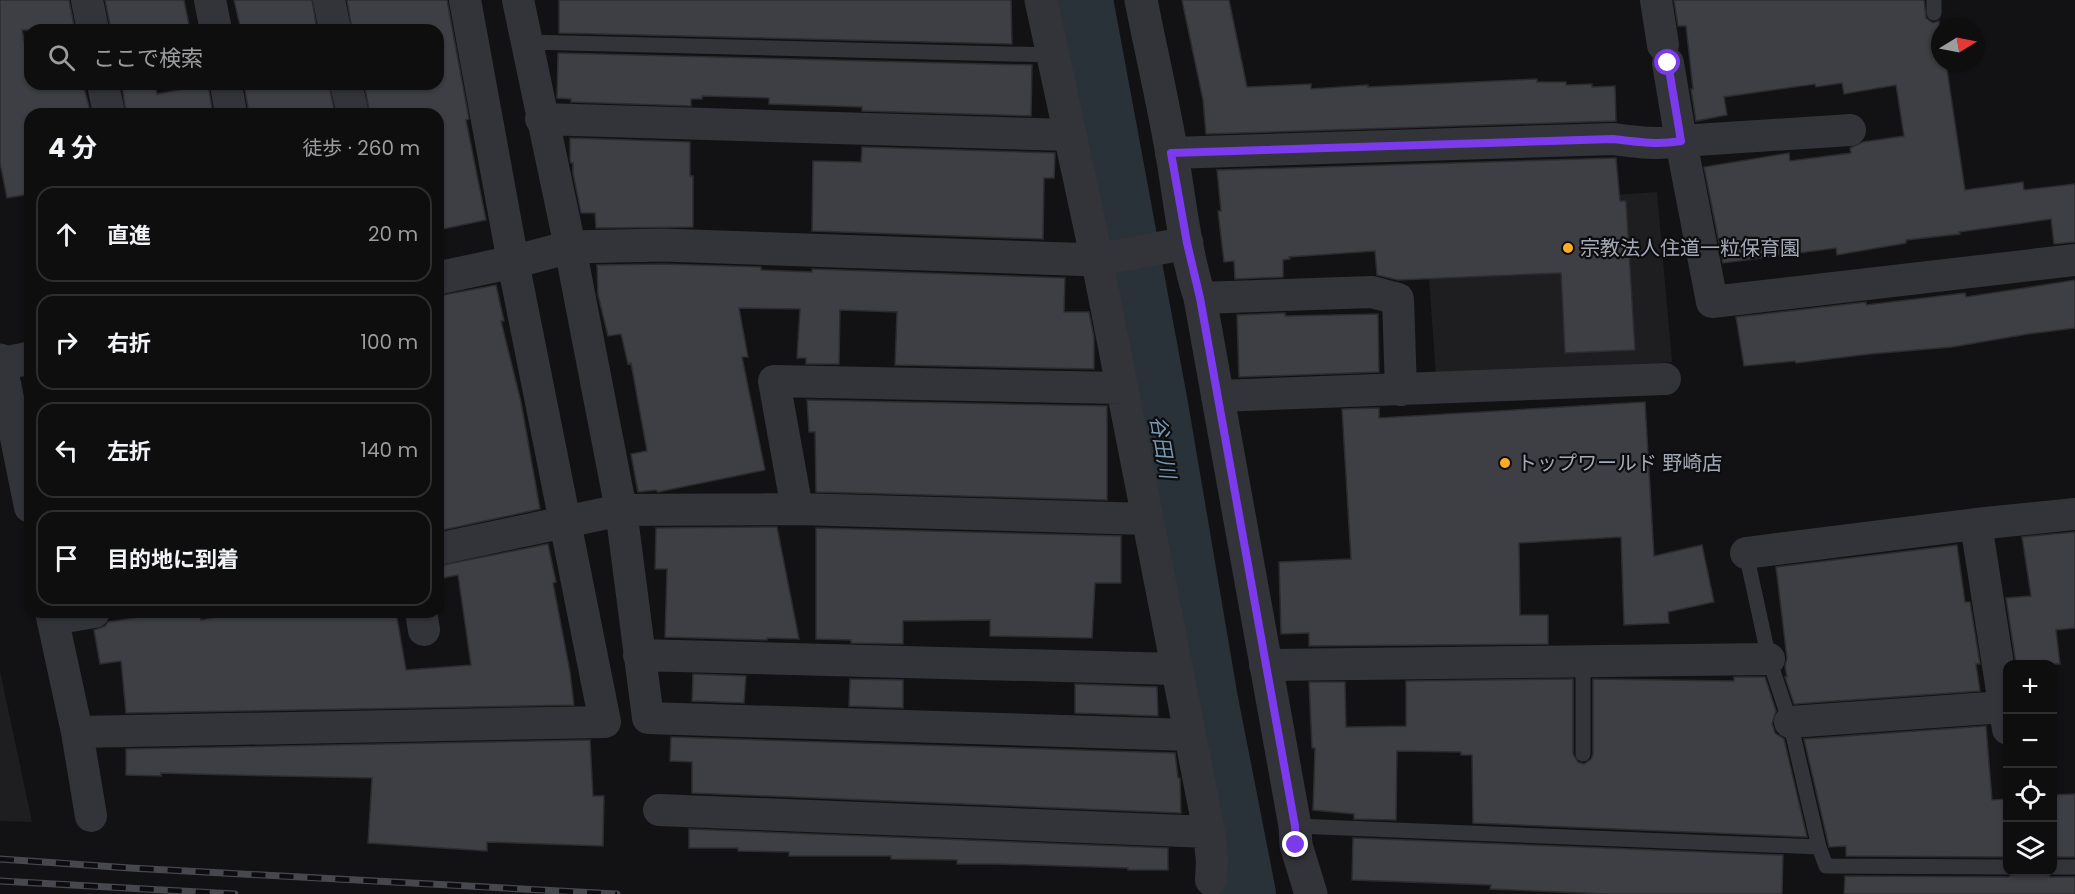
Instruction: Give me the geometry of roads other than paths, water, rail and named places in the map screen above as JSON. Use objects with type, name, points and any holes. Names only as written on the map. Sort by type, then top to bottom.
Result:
[{"type":"street","points":[[87,0],[92,24]]},
{"type":"street","points":[[210,0],[215,24]]},
{"type":"street","points":[[329,0],[334,24]]},
{"type":"street","points":[[77,732],[605,722],[513,262],[465,0]]},
{"type":"street","points":[[518,0],[541,119],[570,247],[621,510],[648,718],[1190,735]]},
{"type":"street","points":[[1041,0],[1097,260],[1209,832],[1211,880]]},
{"type":"street","points":[[1141,0],[1187,243],[1200,298],[1264,665],[1295,826],[1296,845],[1311,894]]},
{"type":"street","points":[[1656,0],[1666,54],[1666,143],[1712,302],[2075,260]]},
{"type":"street","points":[[104,90],[108,108]]},
{"type":"street","points":[[227,90],[230,108]]},
{"type":"street","points":[[347,90],[352,108]]},
{"type":"street","points":[[541,119],[1070,135]]},
{"type":"street","points":[[1171,153],[1613,139],[1666,143],[1850,130]]},
{"type":"street","points":[[444,277],[570,247],[663,244],[1097,260],[1187,243]]},
{"type":"street","points":[[1200,298],[1372,292],[1398,299],[1401,390]]},
{"type":"street","points":[[24,359],[0,362],[24,478]]},
{"type":"street","points":[[1217,396],[1665,379]]},
{"type":"street","points":[[797,509],[774,381],[1121,388]]},
{"type":"street","points":[[444,548],[621,510],[797,509],[1148,519]]},
{"type":"street","points":[[1746,553],[2075,514]]},
{"type":"street","points":[[1976,524],[2005,714]]},
{"type":"street","points":[[52,618],[77,732],[91,816]]},
{"type":"street","points":[[639,655],[1176,669]]},
{"type":"street","points":[[1264,665],[1769,659]]},
{"type":"street","points":[[1790,722],[2003,718]]},
{"type":"street","points":[[659,810],[1209,832]]},
{"type":"lane","points":[[526,42],[1053,55]]},
{"type":"lane","points":[[1746,553],[1769,659],[1790,722],[1819,847],[1826,867],[2003,867]]},
{"type":"lane","points":[[1583,661],[1583,754]]},
{"type":"lane","points":[[1295,826],[1819,847]]},
{"type":"lane","points":[[2057,867],[2075,867]]},
{"type":"waterway","name":"谷田川","points":[[1083,0],[1158,405],[1208,700],[1246,894]]},
{"type":"railway","points":[[0,859],[617,894]]},
{"type":"railway","points":[[0,881],[235,894]]},
{"type":"place","name":"宗教法人住道一粒保育園","points":[[1568,248]]},
{"type":"place","name":"トップワールド 野崎店","points":[[1505,463]]}]
